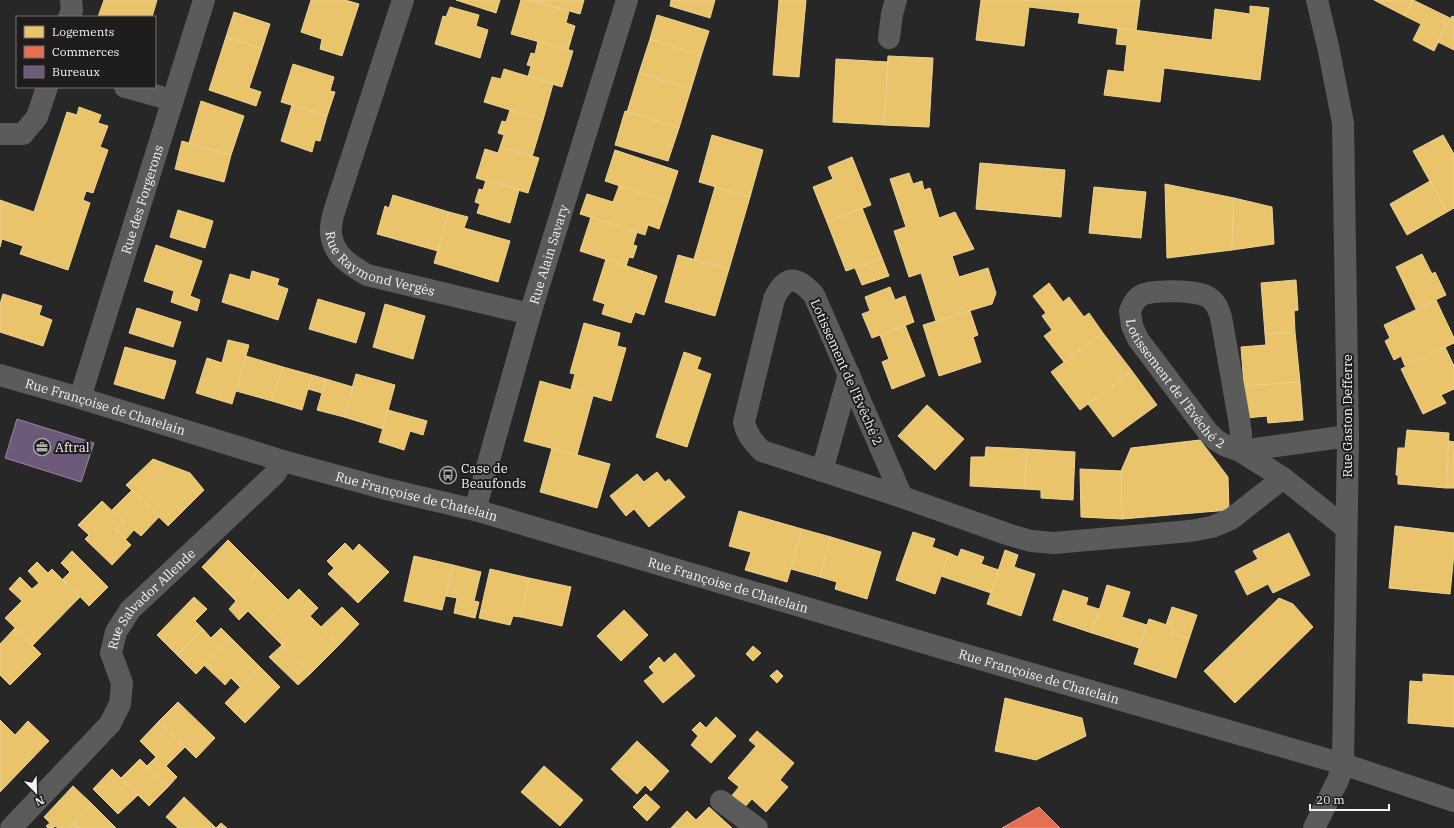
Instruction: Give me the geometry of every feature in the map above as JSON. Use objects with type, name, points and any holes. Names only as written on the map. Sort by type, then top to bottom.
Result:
[{"type":"street","points":[[70,16],[72,10],[71,0]]},
{"type":"street","name":"Rue des Forgerons","points":[[80,398],[204,0]]},
{"type":"street","name":"Rue Raymond Vergès","points":[[403,0],[333,215],[331,233],[335,248],[348,264],[367,275],[530,314]]},
{"type":"street","name":"Rue Alain Savary","points":[[475,510],[530,314],[627,0]]},
{"type":"street","points":[[888,38],[896,0]]},
{"type":"street","name":"Rue Gaston Defferre","points":[[1314,828],[1338,780],[1342,764],[1348,436],[1343,123],[1330,51],[1316,0]]},
{"type":"street","points":[[0,134],[24,134],[37,117],[47,88]]},
{"type":"street","points":[[129,88],[172,100]]},
{"type":"street","name":"Lotissement de l'Evêché 2","points":[[902,498],[814,295],[807,287],[797,280],[791,280],[779,290],[774,299],[744,422],[746,432],[762,452],[1010,535],[1031,541],[1054,543],[1190,531],[1212,527],[1231,519],[1283,478]]},
{"type":"street","name":"Lotissement de l'Evêché 2","points":[[1240,451],[1241,434],[1239,419],[1221,317],[1217,305],[1207,296],[1197,292],[1154,291],[1140,296],[1130,311],[1132,326],[1138,339],[1208,432],[1216,440],[1226,446],[1240,451],[1283,478],[1346,528]]},
{"type":"street","points":[[822,471],[849,374]]},
{"type":"street","name":"Rue Françoise de Chatelain","points":[[0,375],[80,398],[282,461],[386,489],[475,510],[958,653],[1342,764],[1454,801]]},
{"type":"street","name":"Lotissement de l'Evêché 2","points":[[1240,451],[1348,436]]},
{"type":"street","name":"Rue Salvador Allende","points":[[11,828],[110,724],[120,704],[122,683],[112,652],[116,632],[130,610],[275,474],[282,461]]},
{"type":"street","points":[[721,801],[757,828]]},
{"type":"building: Logements","points":[[104,0],[157,0],[152,16],[98,16]]},
{"type":"building: Logements","points":[[311,0],[345,0],[359,4],[342,56],[320,49],[322,39],[301,32]]},
{"type":"building: Logements","points":[[456,0],[500,0],[496,13]]},
{"type":"building: Logements","points":[[521,0],[530,0],[569,11],[566,23],[575,26],[568,50],[511,34]]},
{"type":"building: Logements","points":[[531,0],[584,0],[580,14]]},
{"type":"building: Logements","points":[[671,0],[715,0],[710,18],[670,6]]},
{"type":"building: Logements","points":[[779,0],[806,0],[799,77],[773,75]]},
{"type":"building: Logements","points":[[981,0],[1140,0],[1136,31],[1078,23],[1080,13],[1029,7],[1024,46],[976,40]]},
{"type":"building: Logements","points":[[1374,0],[1413,0],[1405,16]]},
{"type":"building: Logements","points":[[1413,0],[1450,18],[1434,51],[1413,40],[1421,24],[1405,16]]},
{"type":"building: Logements","points":[[1250,6],[1269,8],[1260,80],[1164,68],[1160,102],[1104,95],[1108,70],[1124,72],[1127,45],[1116,44],[1118,28],[1212,40],[1215,9],[1250,14]]},
{"type":"building: Logements","points":[[450,7],[479,15],[476,26],[488,30],[480,58],[435,44],[443,16],[446,17]]},
{"type":"building: Logements","points":[[234,12],[270,24],[262,49],[226,37]]},
{"type":"building: Logements","points":[[657,15],[709,31],[701,56],[650,39]]},
{"type":"building: Logements","points":[[1452,16],[1454,17],[1454,50],[1438,42]]},
{"type":"building: Logements","points":[[226,37],[262,49],[249,88],[261,92],[256,106],[209,90]]},
{"type":"building: Logements","points":[[650,39],[701,56],[691,89],[639,73]]},
{"type":"building: Logements","points":[[538,41],[573,51],[562,87],[528,77],[531,66],[527,65],[531,53],[535,54]]},
{"type":"building: Logements","points":[[888,56],[933,58],[929,127],[884,125]]},
{"type":"building: Logements","points":[[836,59],[888,62],[884,125],[833,122]]},
{"type":"building: Logements","points":[[293,64],[334,77],[330,91],[335,92],[327,116],[281,102]]},
{"type":"building: Logements","points":[[504,69],[553,84],[543,120],[484,102],[492,77],[501,79]]},
{"type":"building: Logements","points":[[639,73],[691,89],[679,128],[627,112]]},
{"type":"building: Logements","points":[[201,101],[244,116],[231,155],[189,143]]},
{"type":"building: Logements","points":[[292,105],[327,116],[320,141],[315,140],[312,152],[281,141]]},
{"type":"building: Logements","points":[[79,107],[101,115],[98,123],[108,126],[100,147],[108,150],[93,193],[86,191],[83,200],[90,203],[68,270],[20,254],[23,246],[2,239],[0,247],[0,200],[34,212],[67,112],[77,115]]},
{"type":"building: Logements","points":[[510,110],[543,120],[532,157],[500,147],[504,135],[498,133],[502,121],[506,122]]},
{"type":"building: Logements","points":[[625,111],[679,128],[668,161],[615,145]]},
{"type":"building: Logements","points":[[712,135],[763,150],[750,197],[699,182]]},
{"type":"building: Logements","points":[[1443,135],[1454,154],[1454,208],[1447,212],[1413,151]]},
{"type":"building: Logements","points":[[182,141],[231,155],[224,182],[175,169]]},
{"type":"building: Logements","points":[[500,147],[539,158],[528,193],[476,178],[485,149],[498,153]]},
{"type":"building: Logements","points":[[615,150],[678,171],[668,202],[605,181]]},
{"type":"building: Logements","points":[[852,157],[871,205],[827,222],[813,187],[833,179],[828,167]]},
{"type":"building: Logements","points":[[980,163],[1065,170],[1061,217],[976,209]]},
{"type":"building: Logements","points":[[909,173],[913,184],[922,181],[924,190],[930,188],[939,218],[955,212],[974,249],[952,256],[959,277],[988,268],[996,293],[992,304],[936,321],[921,273],[909,277],[894,231],[906,227],[890,179]]},
{"type":"building: Logements","points":[[486,180],[519,190],[510,223],[477,213],[480,204],[475,202],[479,189],[483,190]]},
{"type":"building: Logements","points":[[1430,181],[1447,212],[1407,235],[1390,204]]},
{"type":"building: Logements","points":[[1165,184],[1234,198],[1232,250],[1167,258]]},
{"type":"building: Logements","points":[[619,186],[668,202],[659,229],[648,225],[645,235],[580,214],[587,194],[613,202]]},
{"type":"building: Logements","points":[[715,187],[750,197],[729,269],[694,259]]},
{"type":"building: Logements","points":[[1094,187],[1146,192],[1141,238],[1089,233]]},
{"type":"building: Logements","points":[[393,195],[449,212],[438,251],[377,234],[385,206],[389,208]]},
{"type":"building: Logements","points":[[1234,198],[1272,207],[1274,244],[1232,250]]},
{"type":"building: Logements","points":[[862,208],[882,258],[846,271],[827,222]]},
{"type":"building: Logements","points":[[178,210],[213,221],[205,248],[170,237]]},
{"type":"building: Logements","points":[[449,212],[468,217],[464,228],[510,241],[498,282],[434,263]]},
{"type":"building: Logements","points":[[591,217],[637,232],[633,245],[637,246],[633,258],[629,257],[626,266],[580,251]]},
{"type":"building: Logements","points":[[156,245],[202,261],[190,296],[200,300],[197,311],[171,302],[174,291],[144,281]]},
{"type":"building: Logements","points":[[1422,254],[1432,274],[1435,272],[1446,295],[1416,309],[1396,267]]},
{"type":"building: Logements","points":[[678,255],[729,269],[715,316],[665,302]]},
{"type":"building: Logements","points":[[882,258],[889,276],[862,285],[855,268]]},
{"type":"building: Logements","points":[[606,259],[657,276],[644,315],[635,312],[631,323],[602,314],[605,304],[593,300]]},
{"type":"building: Logements","points":[[252,271],[279,279],[277,285],[288,289],[278,320],[222,302],[230,274],[250,280]]},
{"type":"building: Logements","points":[[1296,280],[1298,310],[1294,311],[1295,332],[1265,334],[1261,283]]},
{"type":"building: Logements","points":[[1049,283],[1063,302],[1069,297],[1084,317],[1089,313],[1103,333],[1064,362],[1044,336],[1052,330],[1042,316],[1046,313],[1033,296]]},
{"type":"building: Logements","points":[[890,287],[895,300],[905,296],[914,322],[872,338],[862,314],[870,311],[865,297]]},
{"type":"building: Logements","points":[[3,294],[42,306],[39,315],[52,320],[43,346],[0,332],[0,304]]},
{"type":"building: Logements","points":[[318,299],[365,313],[356,343],[309,329]]},
{"type":"building: Logements","points":[[1436,300],[1454,338],[1454,343],[1405,366],[1401,356],[1394,360],[1385,341],[1390,338],[1384,325]]},
{"type":"building: Logements","points":[[385,304],[425,316],[413,359],[373,347]]},
{"type":"building: Logements","points":[[137,308],[181,322],[173,347],[129,333]]},
{"type":"building: Logements","points":[[970,311],[978,335],[973,337],[981,362],[939,376],[923,325]]},
{"type":"building: Logements","points":[[584,323],[620,333],[617,346],[626,348],[611,401],[571,389],[575,374],[570,373]]},
{"type":"building: Logements","points":[[905,325],[925,376],[892,389],[882,362],[889,359],[880,335]]},
{"type":"building: Logements","points":[[1295,332],[1300,382],[1244,386],[1241,347],[1266,345],[1265,334]]},
{"type":"building: Logements","points":[[1103,333],[1132,371],[1080,410],[1051,372]]},
{"type":"building: Logements","points":[[228,340],[249,345],[232,404],[196,393],[207,358],[222,363]]},
{"type":"building: Logements","points":[[125,347],[176,361],[164,399],[114,384]]},
{"type":"building: Logements","points":[[1445,347],[1454,366],[1454,389],[1441,395],[1446,403],[1423,414],[1401,369]]},
{"type":"building: Logements","points":[[684,352],[701,358],[697,369],[711,374],[687,447],[656,437]]},
{"type":"building: Logements","points":[[246,356],[283,367],[272,401],[236,391]]},
{"type":"building: Logements","points":[[283,367],[312,375],[302,410],[272,401]]},
{"type":"building: Logements","points":[[1132,371],[1157,405],[1113,437],[1088,404]]},
{"type":"building: Logements","points":[[356,374],[395,385],[383,429],[344,417]]},
{"type":"building: Logements","points":[[312,375],[326,379],[322,393],[308,389]]},
{"type":"building: Logements","points":[[326,379],[353,387],[344,417],[317,410]]},
{"type":"building: Logements","points":[[540,381],[593,396],[577,455],[524,441]]},
{"type":"building: Logements","points":[[1300,382],[1303,420],[1268,423],[1267,416],[1246,418],[1244,386]]},
{"type":"building: Logements","points":[[927,405],[964,439],[935,470],[898,436]]},
{"type":"building: Logements","points":[[388,410],[427,421],[423,435],[410,431],[404,450],[379,442]]},
{"type":"building: Logements","points":[[1407,430],[1449,433],[1446,488],[1398,484],[1398,475],[1396,475],[1398,448],[1405,448]]},
{"type":"building: Logements","points":[[1200,440],[1228,477],[1229,510],[1122,519],[1121,471],[1131,448]]},
{"type":"building: Logements","points":[[1449,441],[1454,442],[1454,488],[1446,488]]},
{"type":"building: Logements","points":[[986,447],[1027,449],[1025,489],[970,486],[971,457],[985,457]]},
{"type":"building: Logements","points":[[552,448],[610,464],[597,508],[540,492]]},
{"type":"building: Logements","points":[[1027,449],[1075,452],[1073,500],[1041,498],[1041,490],[1025,489]]},
{"type":"building: Logements","points":[[153,459],[190,473],[204,490],[168,526],[126,485]]},
{"type":"building: Logements","points":[[1080,469],[1121,471],[1122,519],[1081,517]]},
{"type":"building: Logements","points":[[657,472],[665,482],[669,479],[685,497],[649,527],[634,509],[626,516],[610,496],[637,474],[644,482]]},
{"type":"building: Logements","points":[[132,490],[159,517],[141,536],[134,530],[125,540],[116,530],[124,522],[112,510]]},
{"type":"building: Logements","points":[[102,501],[124,522],[116,530],[131,545],[112,565],[85,539],[89,535],[78,525]]},
{"type":"building: Logements","points":[[739,511],[802,529],[787,582],[745,570],[751,552],[729,546]]},
{"type":"building: Logements","points":[[1395,526],[1454,533],[1454,553],[1450,594],[1389,588]]},
{"type":"building: Logements","points":[[802,529],[831,537],[820,577],[791,569]]},
{"type":"building: Logements","points":[[913,532],[935,539],[932,547],[949,553],[935,594],[896,580]]},
{"type":"building: Logements","points":[[1289,533],[1310,575],[1273,593],[1268,584],[1247,595],[1235,571],[1258,559],[1253,551]]},
{"type":"building: Logements","points":[[831,537],[881,552],[867,599],[835,589],[837,582],[820,577]]},
{"type":"building: Logements","points":[[228,540],[259,571],[233,598],[202,567]]},
{"type":"building: Logements","points":[[345,543],[353,551],[359,544],[389,572],[358,603],[328,574],[334,568],[327,561]]},
{"type":"building: Logements","points":[[961,549],[984,557],[981,564],[999,570],[991,593],[941,576],[949,553],[958,557]]},
{"type":"building: Logements","points":[[1005,550],[1018,555],[1014,567],[1035,574],[1021,616],[987,604]]},
{"type":"building: Logements","points":[[72,551],[108,587],[89,606],[63,579],[70,572],[61,563]]},
{"type":"building: Logements","points":[[414,556],[453,565],[442,610],[404,601]]},
{"type":"building: Logements","points":[[37,562],[48,573],[52,569],[80,597],[33,645],[5,618],[22,601],[9,589],[20,577],[32,589],[39,583],[28,571]]},
{"type":"building: Logements","points":[[453,565],[481,572],[474,601],[479,602],[475,618],[454,613],[457,598],[446,596]]},
{"type":"building: Logements","points":[[490,569],[529,578],[521,617],[513,616],[510,625],[479,618]]},
{"type":"building: Logements","points":[[259,571],[288,600],[263,626],[248,611],[239,620],[229,609],[236,601],[233,598]]},
{"type":"building: Logements","points":[[529,578],[571,587],[562,626],[521,617]]},
{"type":"building: Logements","points":[[1107,585],[1130,592],[1122,617],[1147,625],[1139,648],[1092,633]]},
{"type":"building: Logements","points":[[299,589],[318,608],[282,645],[263,626]]},
{"type":"building: Logements","points":[[1063,590],[1088,598],[1086,605],[1099,609],[1092,633],[1053,620]]},
{"type":"building: Logements","points":[[194,597],[207,609],[195,621],[203,629],[177,655],[157,635]]},
{"type":"building: Logements","points":[[1279,598],[1293,604],[1313,627],[1235,703],[1204,671]]},
{"type":"building: Logements","points":[[342,607],[359,624],[339,645],[321,627]]},
{"type":"building: Logements","points":[[1172,607],[1197,615],[1189,639],[1171,633],[1173,627],[1166,625]]},
{"type":"building: Logements","points":[[624,610],[648,635],[621,661],[597,636]]},
{"type":"building: Logements","points":[[310,616],[339,645],[310,674],[282,645]]},
{"type":"building: Logements","points":[[1149,619],[1173,627],[1171,633],[1189,639],[1176,678],[1134,664]]},
{"type":"building: Logements","points":[[15,628],[41,654],[10,685],[0,675],[0,644]]},
{"type":"building: Logements","points":[[221,628],[231,638],[196,674],[177,655],[203,629],[211,638]]},
{"type":"building: Logements","points":[[231,638],[260,667],[240,687],[231,678],[225,685],[204,665]]},
{"type":"building: Logements","points":[[282,645],[310,674],[298,685],[269,657]]},
{"type":"building: Logements","points":[[753,646],[761,653],[753,661],[746,654]]},
{"type":"building: Logements","points":[[675,653],[695,676],[663,703],[644,681],[654,673],[649,667],[659,657],[664,663]]},
{"type":"building: Logements","points":[[260,667],[280,687],[245,723],[225,703]]},
{"type":"building: Logements","points":[[777,670],[783,676],[777,683],[770,676]]},
{"type":"building: Logements","points":[[1423,674],[1454,676],[1454,727],[1408,723],[1410,681],[1423,682]]},
{"type":"building: Logements","points":[[1005,698],[1082,718],[1086,736],[1036,760],[995,751]]},
{"type":"building: Logements","points":[[178,702],[215,738],[196,758],[159,721]]},
{"type":"building: Logements","points":[[716,717],[736,736],[711,763],[691,745],[698,736],[692,730],[700,722],[706,728]]},
{"type":"building: Logements","points":[[0,720],[15,735],[28,721],[49,741],[0,792]]},
{"type":"building: Logements","points":[[159,721],[185,747],[166,766],[177,777],[168,787],[147,766],[156,757],[140,741]]},
{"type":"building: Logements","points":[[757,731],[794,763],[780,780],[788,787],[766,812],[752,799],[742,810],[729,799],[739,787],[728,778],[756,746],[749,740]]},
{"type":"building: Logements","points":[[637,741],[669,771],[651,791],[645,785],[637,794],[611,769]]},
{"type":"building: Logements","points":[[140,759],[168,787],[149,806],[121,778]]},
{"type":"building: Logements","points":[[544,766],[583,800],[560,826],[521,792]]},
{"type":"building: Logements","points":[[112,769],[138,795],[118,814],[93,789]]},
{"type":"building: Logements","points":[[73,786],[92,804],[69,828],[58,828],[55,826],[53,828],[48,828],[46,826],[50,823],[44,817]]},
{"type":"building: Logements","points":[[646,794],[660,807],[647,821],[633,807]]},
{"type":"building: Logements","points":[[184,797],[216,828],[178,828],[166,817]]},
{"type":"building: Logements","points":[[92,804],[116,828],[79,828],[74,823]]},
{"type":"building: Logements","points":[[709,807],[732,828],[671,828],[687,811],[696,820]]},
{"type":"building: Logements","points":[[74,823],[79,828],[69,828]]},
{"type":"building: Logements","points":[[221,823],[227,828],[216,828]]},
{"type":"building: Commerces","points":[[1039,807],[1060,828],[1002,828]]},
{"type":"building: Bureaux","points":[[17,419],[94,443],[81,482],[5,458]]},
{"type":"place","name":"Aftral","points":[[42,447]]},
{"type":"place","name":"Case de Beaufonds","points":[[448,475]]}]
